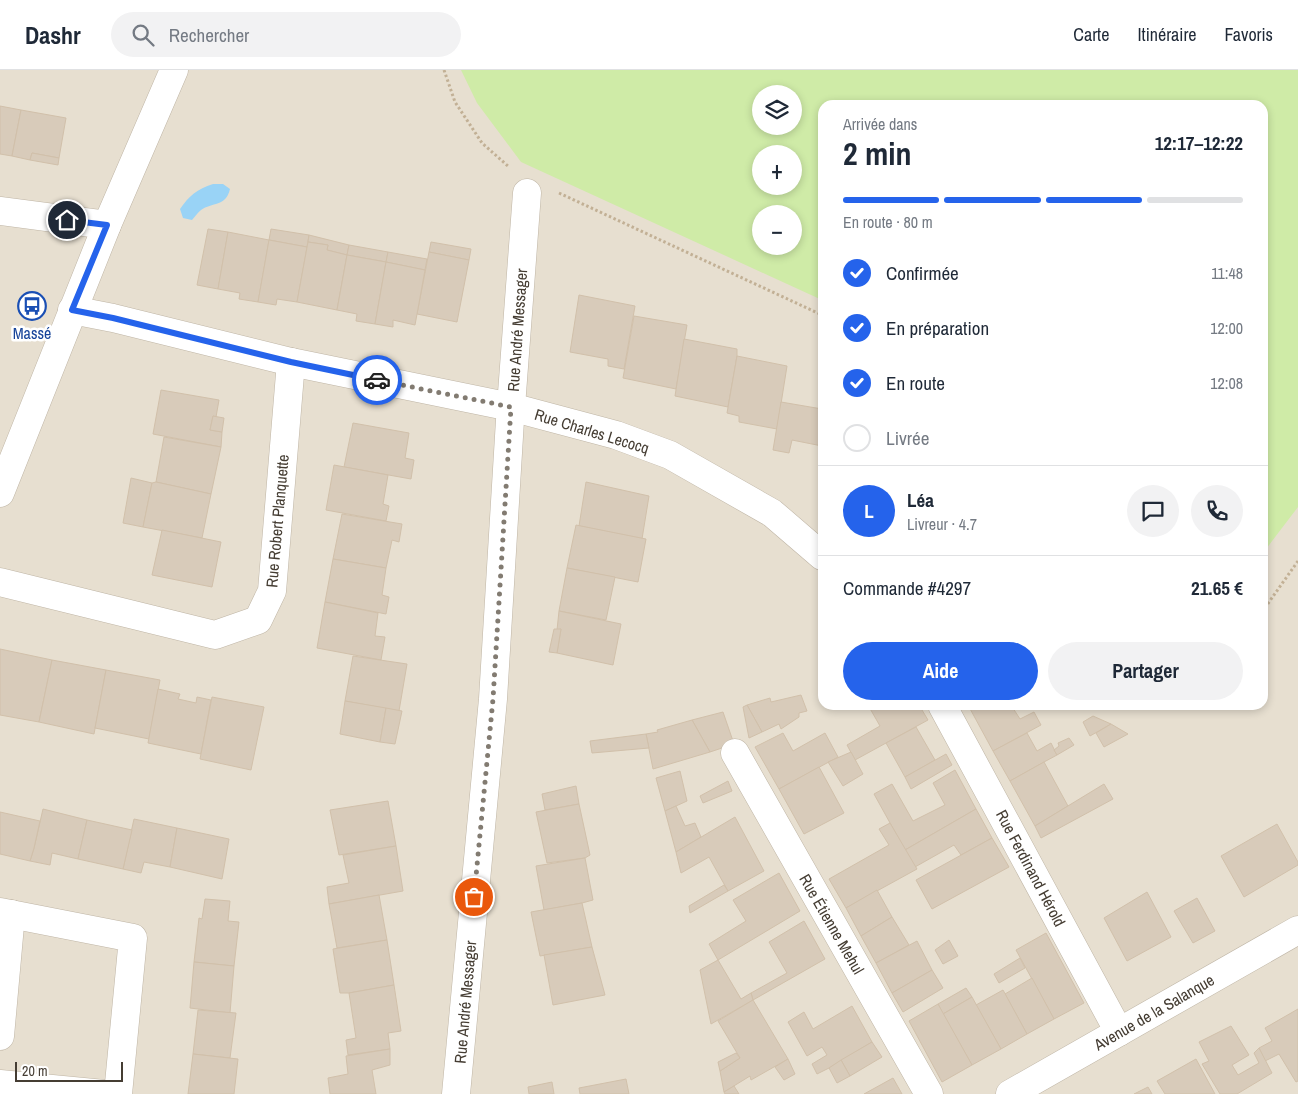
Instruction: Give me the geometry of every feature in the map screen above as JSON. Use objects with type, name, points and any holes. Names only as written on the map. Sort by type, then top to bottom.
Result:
[{"type":"street","points":[[0,493],[72,310],[174,70]]},
{"type":"street","name":"Rue André Messager","points":[[456,1094],[493,699],[511,407],[527,193]]},
{"type":"street","points":[[0,212],[107,225]]},
{"type":"street","name":"Rue Charles Lecocq","points":[[72,310],[113,318],[291,362],[511,407],[616,435],[670,455],[772,513],[818,553]]},
{"type":"street","name":"Rue Robert Planquette","points":[[0,582],[215,635],[258,620],[272,591],[291,362]]},
{"type":"street","name":"Rue Ferdinand Hérold","points":[[945,710],[1120,1032]]},
{"type":"street","name":"Rue Étienne Mehul","points":[[735,753],[929,1094]]},
{"type":"street","points":[[0,1036],[5,913],[133,938],[118,1094]]},
{"type":"street","name":"Avenue de la Salanque","points":[[1010,1094],[1298,930]]},
{"type":"street","points":[[0,1084],[104,1094]]},
{"type":"path","points":[[444,70],[455,102],[482,143],[511,169]]},
{"type":"path","points":[[554,191],[818,313]]},
{"type":"path","points":[[1268,604],[1298,561]]},
{"type":"shaded area","points":[[0,70],[1298,70],[1298,1094],[0,1094]]},
{"type":"green space","points":[[461,70],[1298,70],[1298,507],[1268,546],[1268,100],[818,100],[818,298],[521,162],[477,103]]},
{"type":"water","points":[[213,184],[223,184],[230,189],[225,199],[201,210],[192,220],[183,218],[180,209],[187,200],[202,188]]},
{"type":"building","points":[[0,106],[21,110],[12,156],[0,154]]},
{"type":"building","points":[[21,110],[66,118],[59,158],[32,153],[30,160],[12,156]]},
{"type":"building","points":[[32,153],[59,158],[58,165],[30,160]]},
{"type":"building","points":[[208,229],[228,232],[218,289],[197,285]]},
{"type":"building","points":[[271,229],[309,235],[307,247],[269,240]]},
{"type":"building","points":[[228,232],[269,240],[258,302],[239,299],[240,293],[218,289]]},
{"type":"building","points":[[309,235],[349,245],[347,255],[327,250],[328,245],[308,242]]},
{"type":"building","points":[[269,240],[307,247],[297,302],[277,299],[276,305],[258,302]]},
{"type":"building","points":[[308,242],[328,245],[327,250],[347,255],[337,310],[297,302]]},
{"type":"building","points":[[431,242],[471,249],[469,260],[429,252]]},
{"type":"building","points":[[349,245],[388,252],[386,262],[347,255]]},
{"type":"building","points":[[388,252],[427,259],[425,270],[386,262]]},
{"type":"building","points":[[429,252],[469,260],[457,322],[417,314]]},
{"type":"building","points":[[347,255],[386,262],[375,324],[356,321],[357,314],[337,310]]},
{"type":"building","points":[[386,262],[425,270],[415,325],[393,320],[393,327],[375,324]]},
{"type":"building","points":[[579,295],[635,306],[624,369],[608,366],[608,359],[570,352]]},
{"type":"building","points":[[634,316],[687,325],[676,389],[623,378]]},
{"type":"building","points":[[684,339],[737,349],[728,407],[675,396]]},
{"type":"building","points":[[737,356],[787,366],[777,429],[739,422],[739,416],[727,413]]},
{"type":"building","points":[[161,390],[219,400],[216,417],[213,416],[210,430],[222,432],[221,447],[153,434]]},
{"type":"building","points":[[781,402],[818,408],[818,445],[792,440],[789,453],[773,450]]},
{"type":"building","points":[[213,416],[224,418],[222,432],[210,430]]},
{"type":"building","points":[[353,423],[409,433],[405,458],[414,460],[411,479],[344,467]]},
{"type":"building","points":[[164,437],[221,447],[211,494],[156,482]]},
{"type":"building","points":[[334,465],[388,475],[383,504],[389,506],[386,521],[326,510]]},
{"type":"building","points":[[131,478],[152,483],[143,527],[123,523]]},
{"type":"building","points":[[156,482],[211,494],[202,538],[143,527],[152,483]]},
{"type":"building","points":[[586,482],[649,496],[642,539],[579,526]]},
{"type":"building","points":[[342,514],[402,524],[399,542],[392,540],[386,568],[333,559]]},
{"type":"building","points":[[576,525],[646,539],[638,582],[567,568]]},
{"type":"building","points":[[162,530],[221,542],[212,587],[152,575]]},
{"type":"building","points":[[333,559],[386,568],[382,595],[389,597],[386,614],[325,602]]},
{"type":"building","points":[[567,568],[615,577],[606,620],[559,611]]},
{"type":"building","points":[[325,602],[378,613],[375,636],[385,637],[381,660],[317,648]]},
{"type":"building","points":[[559,611],[621,624],[613,665],[557,653],[561,629],[557,630]]},
{"type":"building","points":[[554,629],[561,629],[557,653],[549,652]]},
{"type":"building","points":[[0,649],[52,660],[39,722],[0,715]]},
{"type":"building","points":[[353,656],[407,664],[399,711],[345,701]]},
{"type":"building","points":[[52,660],[106,670],[94,734],[39,722]]},
{"type":"building","points":[[106,670],[160,680],[149,739],[95,728]]},
{"type":"building","points":[[158,689],[180,694],[178,699],[196,703],[197,697],[211,700],[201,754],[148,743]]},
{"type":"building","points":[[801,695],[807,711],[799,713],[799,717],[781,729],[779,724],[762,732],[747,705],[770,698],[771,702]]},
{"type":"building","points":[[212,697],[264,707],[251,770],[200,759]]},
{"type":"building","points":[[345,701],[386,708],[380,742],[340,734]]},
{"type":"building","points":[[747,705],[762,732],[749,738],[743,707]]},
{"type":"building","points":[[386,708],[402,711],[395,744],[380,742]]},
{"type":"building","points":[[871,710],[922,710],[928,720],[855,760],[847,745],[880,726]]},
{"type":"building","points":[[971,710],[1014,710],[1020,719],[1034,712],[1041,725],[993,751]]},
{"type":"building","points":[[723,712],[734,744],[710,752],[692,720]]},
{"type":"building","points":[[1093,716],[1111,724],[1090,736],[1083,722]]},
{"type":"building","points":[[692,720],[710,752],[653,769],[646,734],[658,732],[657,730]]},
{"type":"building","points":[[1111,724],[1128,734],[1104,747],[1096,733]]},
{"type":"building","points":[[916,727],[935,760],[905,777],[886,743]]},
{"type":"building","points":[[783,733],[793,751],[825,733],[838,757],[779,789],[755,747]]},
{"type":"building","points":[[1027,733],[1037,751],[1051,743],[1057,755],[1010,781],[993,751]]},
{"type":"building","points":[[646,734],[649,748],[592,753],[590,741]]},
{"type":"building","points":[[1069,738],[1074,745],[1057,755],[1054,750],[1059,746],[1058,743]]},
{"type":"building","points":[[851,752],[863,774],[843,786],[828,762]]},
{"type":"building","points":[[946,754],[952,765],[911,789],[905,777]]},
{"type":"building","points":[[1044,762],[1068,806],[1035,826],[1010,781]]},
{"type":"building","points":[[819,767],[844,813],[804,834],[779,789]]},
{"type":"building","points":[[955,770],[976,809],[905,850],[874,794],[892,784],[913,821],[945,805],[933,783]]},
{"type":"building","points":[[680,771],[687,801],[665,811],[656,778]]},
{"type":"building","points":[[728,781],[732,791],[703,803],[700,796]]},
{"type":"building","points":[[1104,784],[1113,799],[1041,838],[1035,826]]},
{"type":"building","points":[[576,786],[579,804],[545,810],[542,794]]},
{"type":"building","points":[[388,801],[396,846],[339,855],[330,810]]},
{"type":"building","points":[[579,804],[590,855],[585,858],[547,863],[536,812]]},
{"type":"building","points":[[676,806],[685,826],[695,823],[701,837],[676,852],[665,811]]},
{"type":"building","points":[[43,809],[87,820],[78,859],[52,853],[50,865],[30,861]]},
{"type":"building","points":[[976,809],[992,838],[961,855],[954,845],[915,867],[905,850]]},
{"type":"building","points":[[0,812],[40,821],[30,861],[0,854]]},
{"type":"building","points":[[735,817],[764,871],[728,891],[709,857],[681,873],[676,852]]},
{"type":"building","points":[[134,819],[177,828],[170,867],[144,862],[141,873],[123,869]]},
{"type":"building","points":[[87,820],[132,830],[123,869],[78,859]]},
{"type":"building","points":[[890,823],[917,869],[846,908],[829,879],[889,845],[879,829]]},
{"type":"building","points":[[1277,824],[1298,865],[1244,897],[1221,856]]},
{"type":"building","points":[[177,828],[229,839],[222,879],[170,867]]},
{"type":"building","points":[[992,838],[1009,867],[932,909],[916,880]]},
{"type":"building","points":[[396,846],[403,891],[329,904],[327,887],[349,883],[343,855]]},
{"type":"building","points":[[585,858],[593,900],[544,910],[536,866]]},
{"type":"building","points":[[779,873],[800,911],[718,960],[709,944],[746,921],[733,900]]},
{"type":"building","points":[[724,885],[728,891],[690,913],[689,906]]},
{"type":"building","points":[[877,890],[892,917],[861,936],[846,908]]},
{"type":"building","points":[[1147,892],[1171,937],[1127,961],[1104,918]]},
{"type":"building","points":[[379,895],[387,940],[337,948],[329,904]]},
{"type":"building","points":[[1197,898],[1215,931],[1193,943],[1174,911]]},
{"type":"building","points":[[205,899],[230,901],[228,921],[239,922],[234,966],[194,962],[199,918],[202,919]]},
{"type":"building","points":[[582,903],[592,947],[540,956],[531,912]]},
{"type":"building","points":[[892,917],[909,945],[876,963],[861,936]]},
{"type":"building","points":[[804,921],[825,959],[753,1000],[751,993],[787,973],[769,942]]},
{"type":"building","points":[[1046,933],[1084,1003],[1054,1019],[1016,950]]},
{"type":"building","points":[[387,940],[394,985],[340,993],[333,949]]},
{"type":"building","points":[[949,940],[958,956],[943,964],[935,950]]},
{"type":"building","points":[[917,941],[932,970],[892,993],[876,963]]},
{"type":"building","points":[[592,947],[605,995],[553,1005],[544,955]]},
{"type":"building","points":[[1020,958],[1025,968],[999,983],[994,974]]},
{"type":"building","points":[[718,960],[741,999],[751,993],[753,1000],[711,1024],[700,970]]},
{"type":"building","points":[[194,962],[234,966],[230,1013],[190,1008]]},
{"type":"building","points":[[932,970],[943,988],[903,1012],[892,993]]},
{"type":"building","points":[[1032,978],[1054,1019],[1027,1034],[1005,994]]},
{"type":"building","points":[[394,985],[401,1031],[388,1033],[390,1049],[348,1055],[346,1040],[356,1038],[349,993]]},
{"type":"building","points":[[966,988],[972,997],[943,1014],[938,1004]]},
{"type":"building","points":[[1003,990],[1027,1034],[1001,1049],[976,1005]]},
{"type":"building","points":[[972,997],[1001,1049],[972,1065],[943,1014]]},
{"type":"building","points":[[753,1000],[788,1059],[751,1080],[750,1076],[724,1092],[720,1071],[740,1058],[718,1021]]},
{"type":"building","points":[[938,1004],[972,1065],[942,1082],[909,1021]]},
{"type":"building","points":[[852,1006],[872,1042],[817,1074],[812,1064],[827,1055],[822,1047],[807,1056],[788,1022],[804,1012],[813,1029]]},
{"type":"building","points":[[1298,1009],[1298,1081],[1296,1082],[1279,1054],[1265,1061],[1259,1048],[1272,1041],[1265,1028]]},
{"type":"building","points":[[198,1010],[236,1013],[230,1058],[193,1054]]},
{"type":"building","points":[[1231,1026],[1249,1055],[1232,1065],[1238,1075],[1259,1063],[1254,1053],[1259,1048],[1272,1073],[1237,1094],[1220,1094],[1202,1064],[1209,1061],[1199,1042]]},
{"type":"building","points":[[872,1042],[882,1057],[850,1076],[841,1060]]},
{"type":"building","points":[[390,1049],[390,1065],[372,1070],[376,1094],[330,1094],[328,1078],[348,1074],[346,1056]]},
{"type":"building","points":[[736,1053],[740,1058],[720,1071],[718,1062]]},
{"type":"building","points":[[193,1054],[238,1059],[234,1094],[188,1094]]},
{"type":"building","points":[[788,1059],[795,1074],[784,1080],[775,1067]]},
{"type":"building","points":[[1196,1059],[1215,1094],[1165,1094],[1157,1081]]},
{"type":"building","points":[[841,1060],[850,1076],[837,1083],[829,1068]]},
{"type":"building","points":[[893,1078],[902,1094],[864,1094]]},
{"type":"building","points":[[626,1079],[629,1094],[580,1094],[579,1088]]},
{"type":"building","points":[[552,1082],[554,1094],[529,1094],[528,1087]]},
{"type":"building","points":[[734,1086],[739,1094],[725,1094],[724,1092]]},
{"type":"building","points":[[1148,1087],[1152,1094],[1134,1094]]},
{"type":"way so far","points":[[377,380],[511,407],[493,699],[474,897]]},
{"type":"place","name":"Massé","points":[[32,306]]},
{"type":"route","points":[[67,220],[107,225],[72,310],[113,318],[291,362],[377,380]]}]
